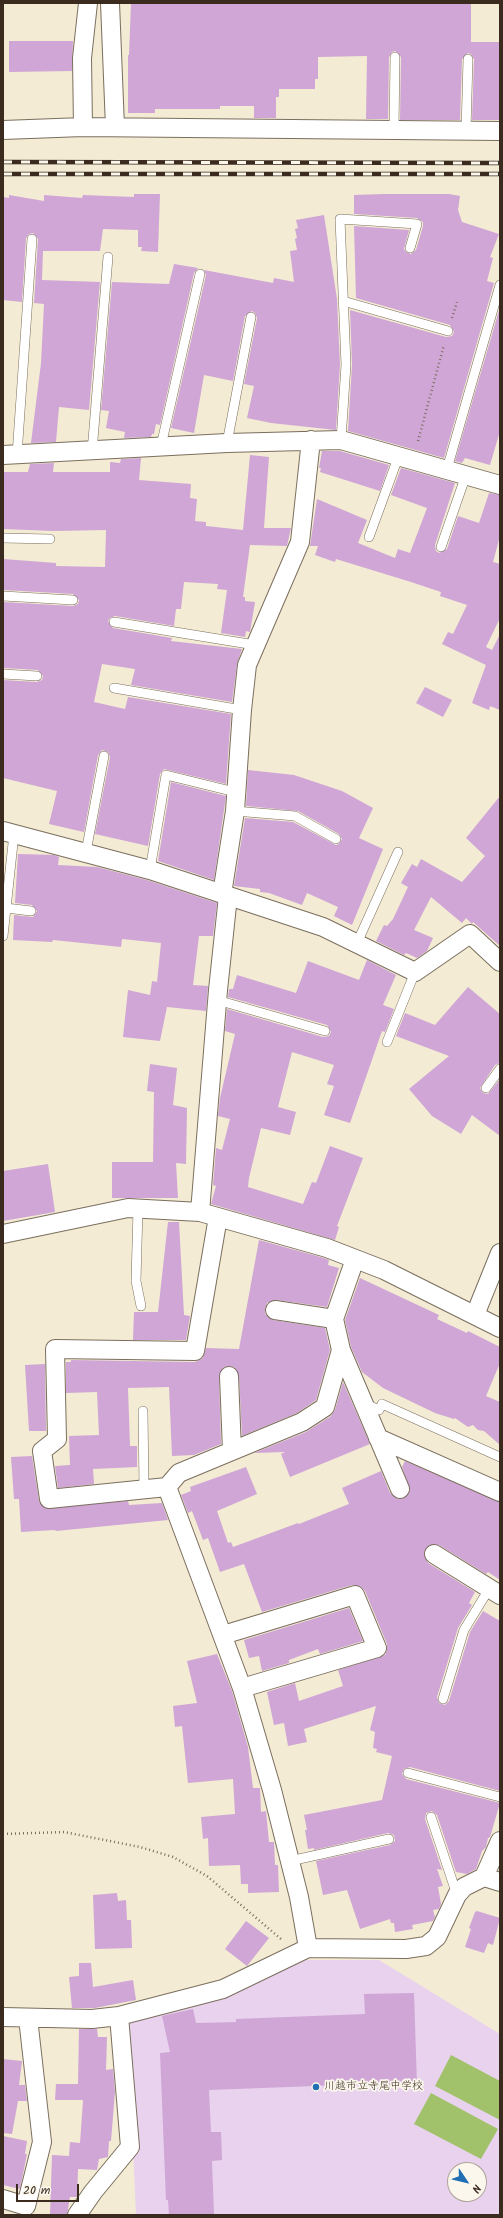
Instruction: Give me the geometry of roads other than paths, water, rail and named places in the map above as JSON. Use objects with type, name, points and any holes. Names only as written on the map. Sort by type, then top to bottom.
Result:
[{"type":"street","points":[[83,127],[82,58],[88,3]]},
{"type":"street","points":[[110,3],[116,127]]},
{"type":"street","points":[[3,130],[116,127],[500,131]]},
{"type":"street","points":[[200,1212],[225,895],[235,811],[235,792],[247,665],[300,542],[311,440]]},
{"type":"street","points":[[10,455],[92,452],[161,446],[227,443],[341,440],[406,457],[500,485]]},
{"type":"street","points":[[8,833],[86,852],[150,870],[323,927],[415,972],[470,934],[500,962]]},
{"type":"street","points":[[3,1234],[121,1210],[138,1209],[200,1212],[328,1248],[384,1270],[500,1328]]},
{"type":"street","points":[[218,1216],[195,1351],[55,1349],[57,1439],[42,1451],[49,1499],[167,1487],[179,1473],[302,1422],[325,1408],[342,1350]]},
{"type":"street","points":[[475,1315],[500,1253]]},
{"type":"street","points":[[355,1259],[334,1319],[342,1350],[400,1488]]},
{"type":"street","points":[[275,1310],[334,1319]]},
{"type":"street","points":[[229,1376],[232,1451]]},
{"type":"street","points":[[378,1438],[500,1492]]},
{"type":"street","points":[[167,1487],[242,1688],[272,1790],[299,1897],[303,1950]]},
{"type":"street","points":[[434,1554],[494,1592]]},
{"type":"street","points":[[223,1635],[355,1595],[377,1648],[242,1688]]},
{"type":"street","points":[[3,2017],[92,2019],[119,2016],[223,1989],[303,1950],[406,1949],[426,1946],[437,1938],[457,1895],[464,1887],[492,1880],[500,1841]]},
{"type":"street","points":[[77,2215],[93,2192],[130,2147],[119,2016]]},
{"type":"street","points":[[3,2199],[26,2206],[42,2142],[28,2018]]},
{"type":"lane","points":[[394,130],[395,57]]},
{"type":"lane","points":[[466,130],[468,60]]},
{"type":"lane","points":[[341,440],[346,365],[340,219],[417,224],[410,248]]},
{"type":"lane","points":[[10,455],[32,239]]},
{"type":"lane","points":[[92,452],[108,257]]},
{"type":"lane","points":[[161,446],[200,274]]},
{"type":"lane","points":[[447,469],[500,285]]},
{"type":"lane","points":[[343,301],[448,331]]},
{"type":"lane","points":[[227,443],[251,317]]},
{"type":"lane","points":[[369,538],[406,457]]},
{"type":"lane","points":[[441,548],[466,475]]},
{"type":"lane","points":[[3,538],[50,539]]},
{"type":"lane","points":[[3,596],[72,600]]},
{"type":"lane","points":[[114,622],[255,644]]},
{"type":"lane","points":[[3,674],[37,676]]},
{"type":"lane","points":[[114,688],[242,710]]},
{"type":"lane","points":[[86,852],[104,756]]},
{"type":"lane","points":[[150,870],[166,775],[235,792]]},
{"type":"lane","points":[[235,811],[295,816],[336,839]]},
{"type":"lane","points":[[3,936],[6,908],[8,833]]},
{"type":"lane","points":[[357,943],[398,852]]},
{"type":"lane","points":[[6,908],[31,911]]},
{"type":"lane","points":[[387,1042],[415,972]]},
{"type":"lane","points":[[217,1000],[325,1031]]},
{"type":"lane","points":[[486,1088],[500,1069]]},
{"type":"lane","points":[[138,1209],[136,1281],[142,1306]]},
{"type":"lane","points":[[363,1402],[379,1410],[382,1404],[500,1457]]},
{"type":"lane","points":[[143,1411],[144,1489]]},
{"type":"lane","points":[[443,1699],[464,1630],[494,1592]]},
{"type":"lane","points":[[408,1773],[500,1797]]},
{"type":"lane","points":[[431,1817],[457,1895]]},
{"type":"lane","points":[[290,1861],[389,1839]]},
{"type":"railway","points":[[3,162],[500,163]]},
{"type":"railway","points":[[3,174],[500,174]]},
{"type":"place","name":"川越市立寺尾中学校","points":[[316,2087]]}]
